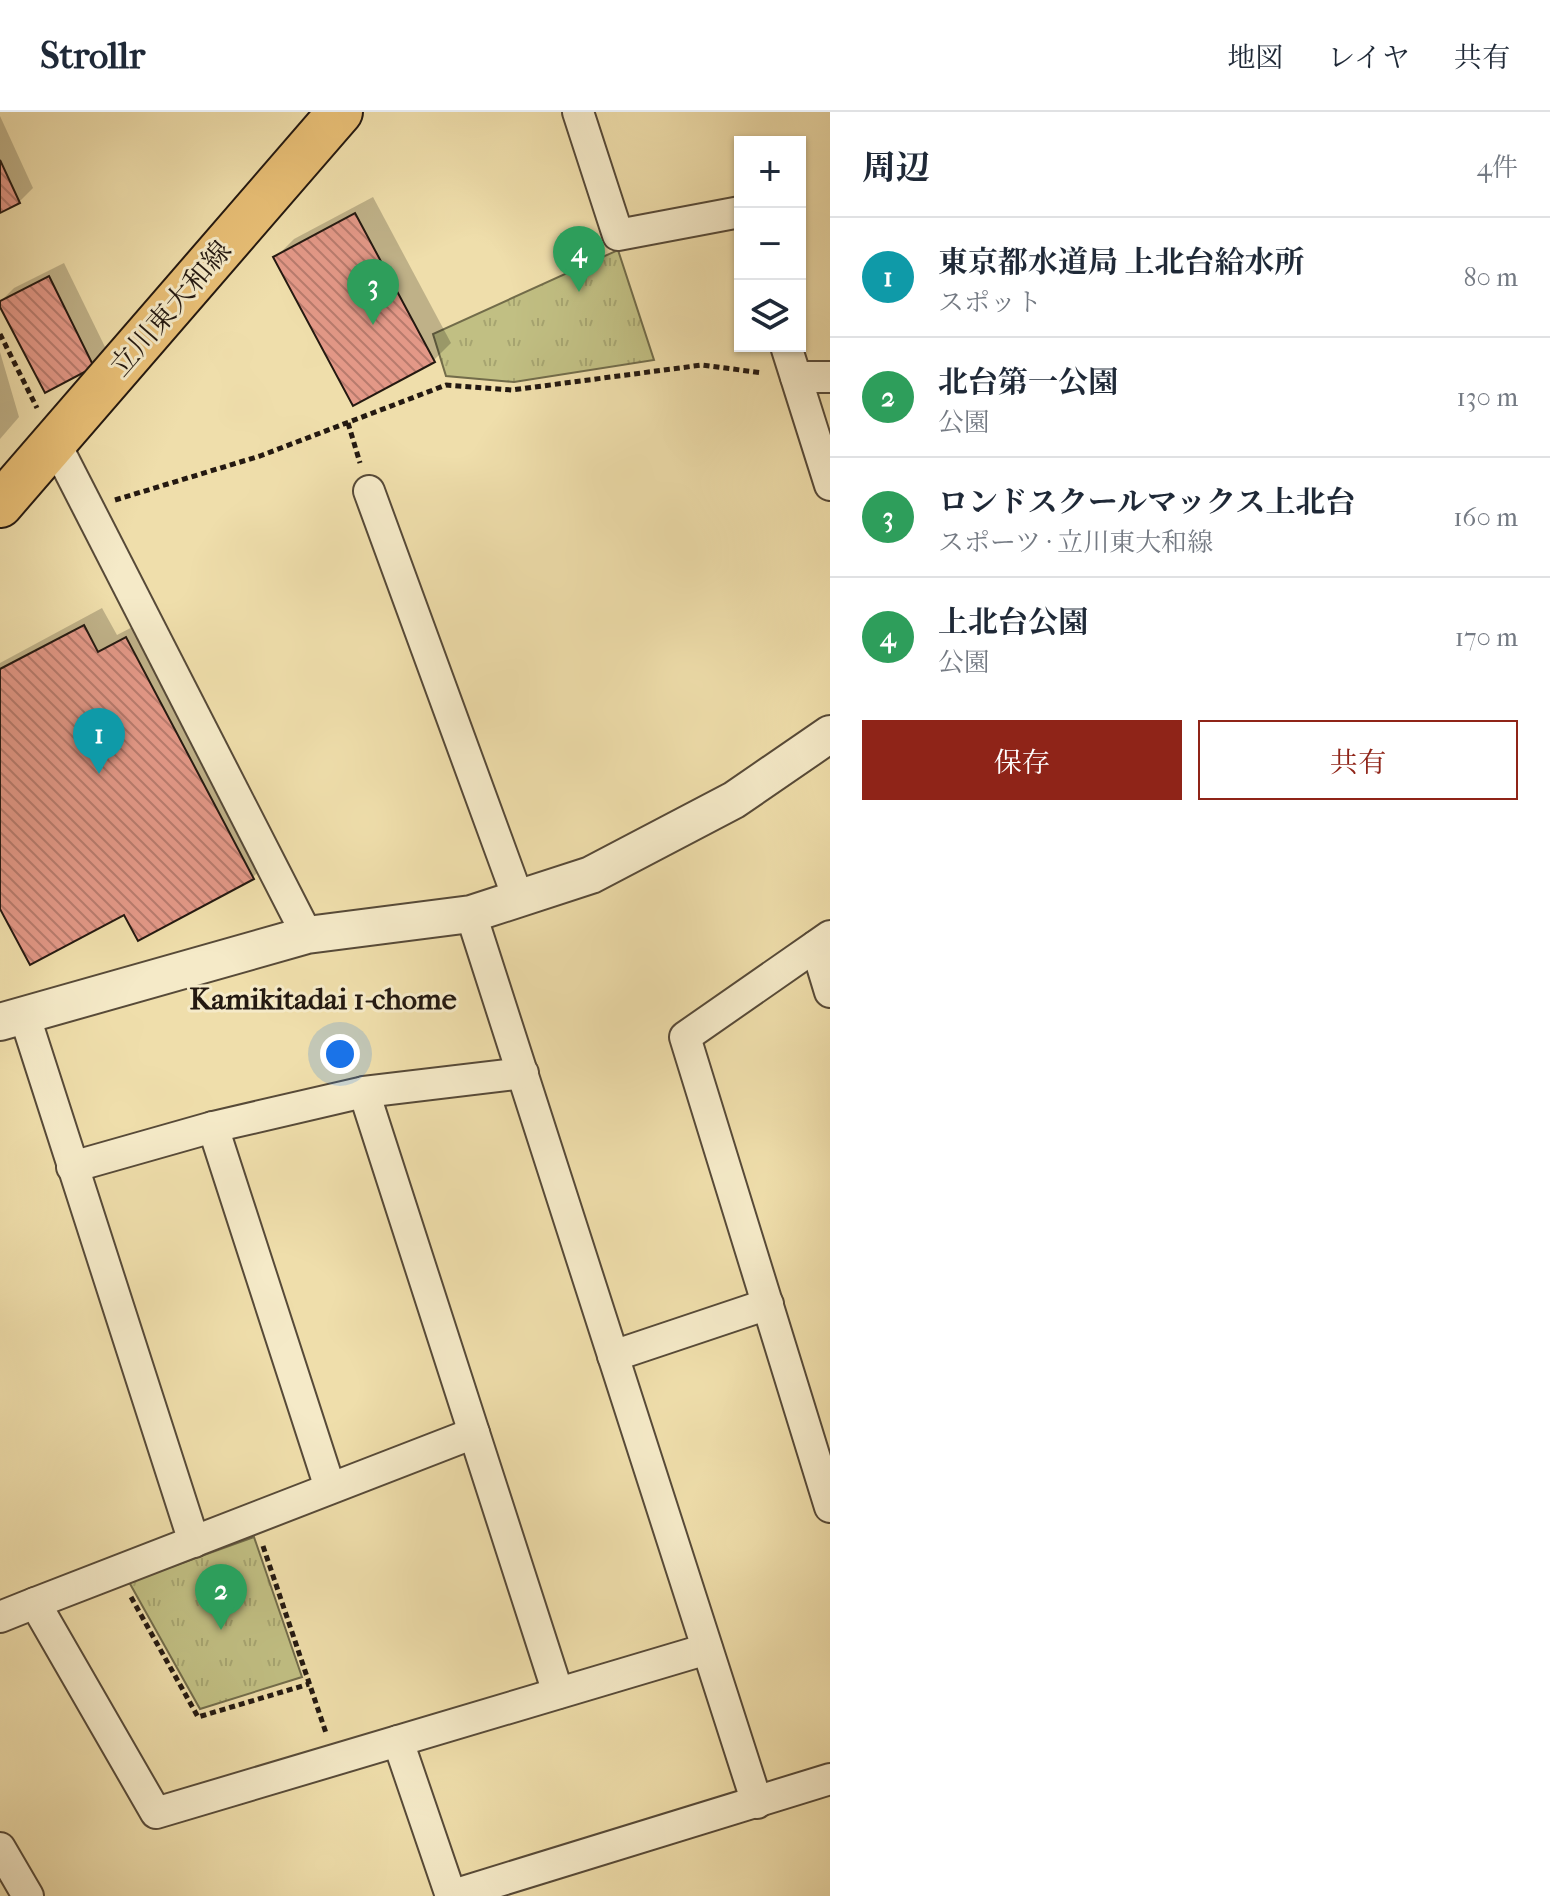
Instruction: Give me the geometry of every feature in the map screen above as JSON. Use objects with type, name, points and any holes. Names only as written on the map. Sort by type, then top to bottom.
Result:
[{"type":"main road","name":"立川東大和線","points":[[0,505],[340,112]]},
{"type":"street","points":[[578,112],[618,235],[734,213]]},
{"type":"street","points":[[788,352],[830,485]]},
{"type":"street","points":[[796,377],[830,377]]},
{"type":"street","points":[[54,441],[307,935]]},
{"type":"street","points":[[369,491],[518,898]]},
{"type":"street","points":[[194,1542],[72,1167],[13,1019],[307,935],[471,914],[591,875],[734,800],[830,734]]},
{"type":"street","points":[[471,914],[757,1803]]},
{"type":"street","points":[[830,992],[823,941],[685,1037],[768,1304],[822,1455],[830,1507]]},
{"type":"street","points":[[72,1167],[213,1127],[364,1092],[523,1073]]},
{"type":"street","points":[[364,1092],[558,1693]]},
{"type":"street","points":[[213,1127],[330,1488]]},
{"type":"street","points":[[613,1356],[768,1304]]},
{"type":"street","points":[[0,1617],[474,1433]]},
{"type":"street","points":[[35,1603],[156,1813],[707,1649]]},
{"type":"street","points":[[398,1741],[451,1896],[830,1779]]},
{"type":"street","points":[[0,1848],[28,1896]]},
{"type":"path","points":[[0,334],[54,441]]},
{"type":"path","points":[[88,509],[260,456],[446,385],[512,390],[702,365],[796,377]]},
{"type":"path","points":[[347,423],[369,491]]},
{"type":"path","points":[[254,1518],[336,1759]]},
{"type":"path","points":[[118,1571],[198,1717],[309,1684]]},
{"type":"green space","points":[[618,250],[654,360],[514,382],[446,376],[433,334]]},
{"type":"green space","points":[[254,1537],[302,1677],[200,1709],[129,1582]]},
{"type":"building","points":[[0,160],[20,203],[0,213]]},
{"type":"building","points":[[355,213],[435,362],[353,406],[273,257]]},
{"type":"building","points":[[49,276],[94,367],[45,393],[0,307],[0,301]]},
{"type":"building","points":[[84,625],[98,652],[126,637],[254,879],[138,941],[124,915],[30,965],[0,909],[0,669]]},
{"type":"place","name":"上北台公園","points":[[579,292]]},
{"type":"place","name":"ロンドスクールマックス上北台","points":[[373,325]]},
{"type":"place","name":"東京都水道局 上北台給水所","points":[[99,774]]},
{"type":"place","name":"北台第一公園","points":[[221,1630]]},
{"type":"district","name":"Kamikitadai 1-chome","points":[[323,999]]}]
